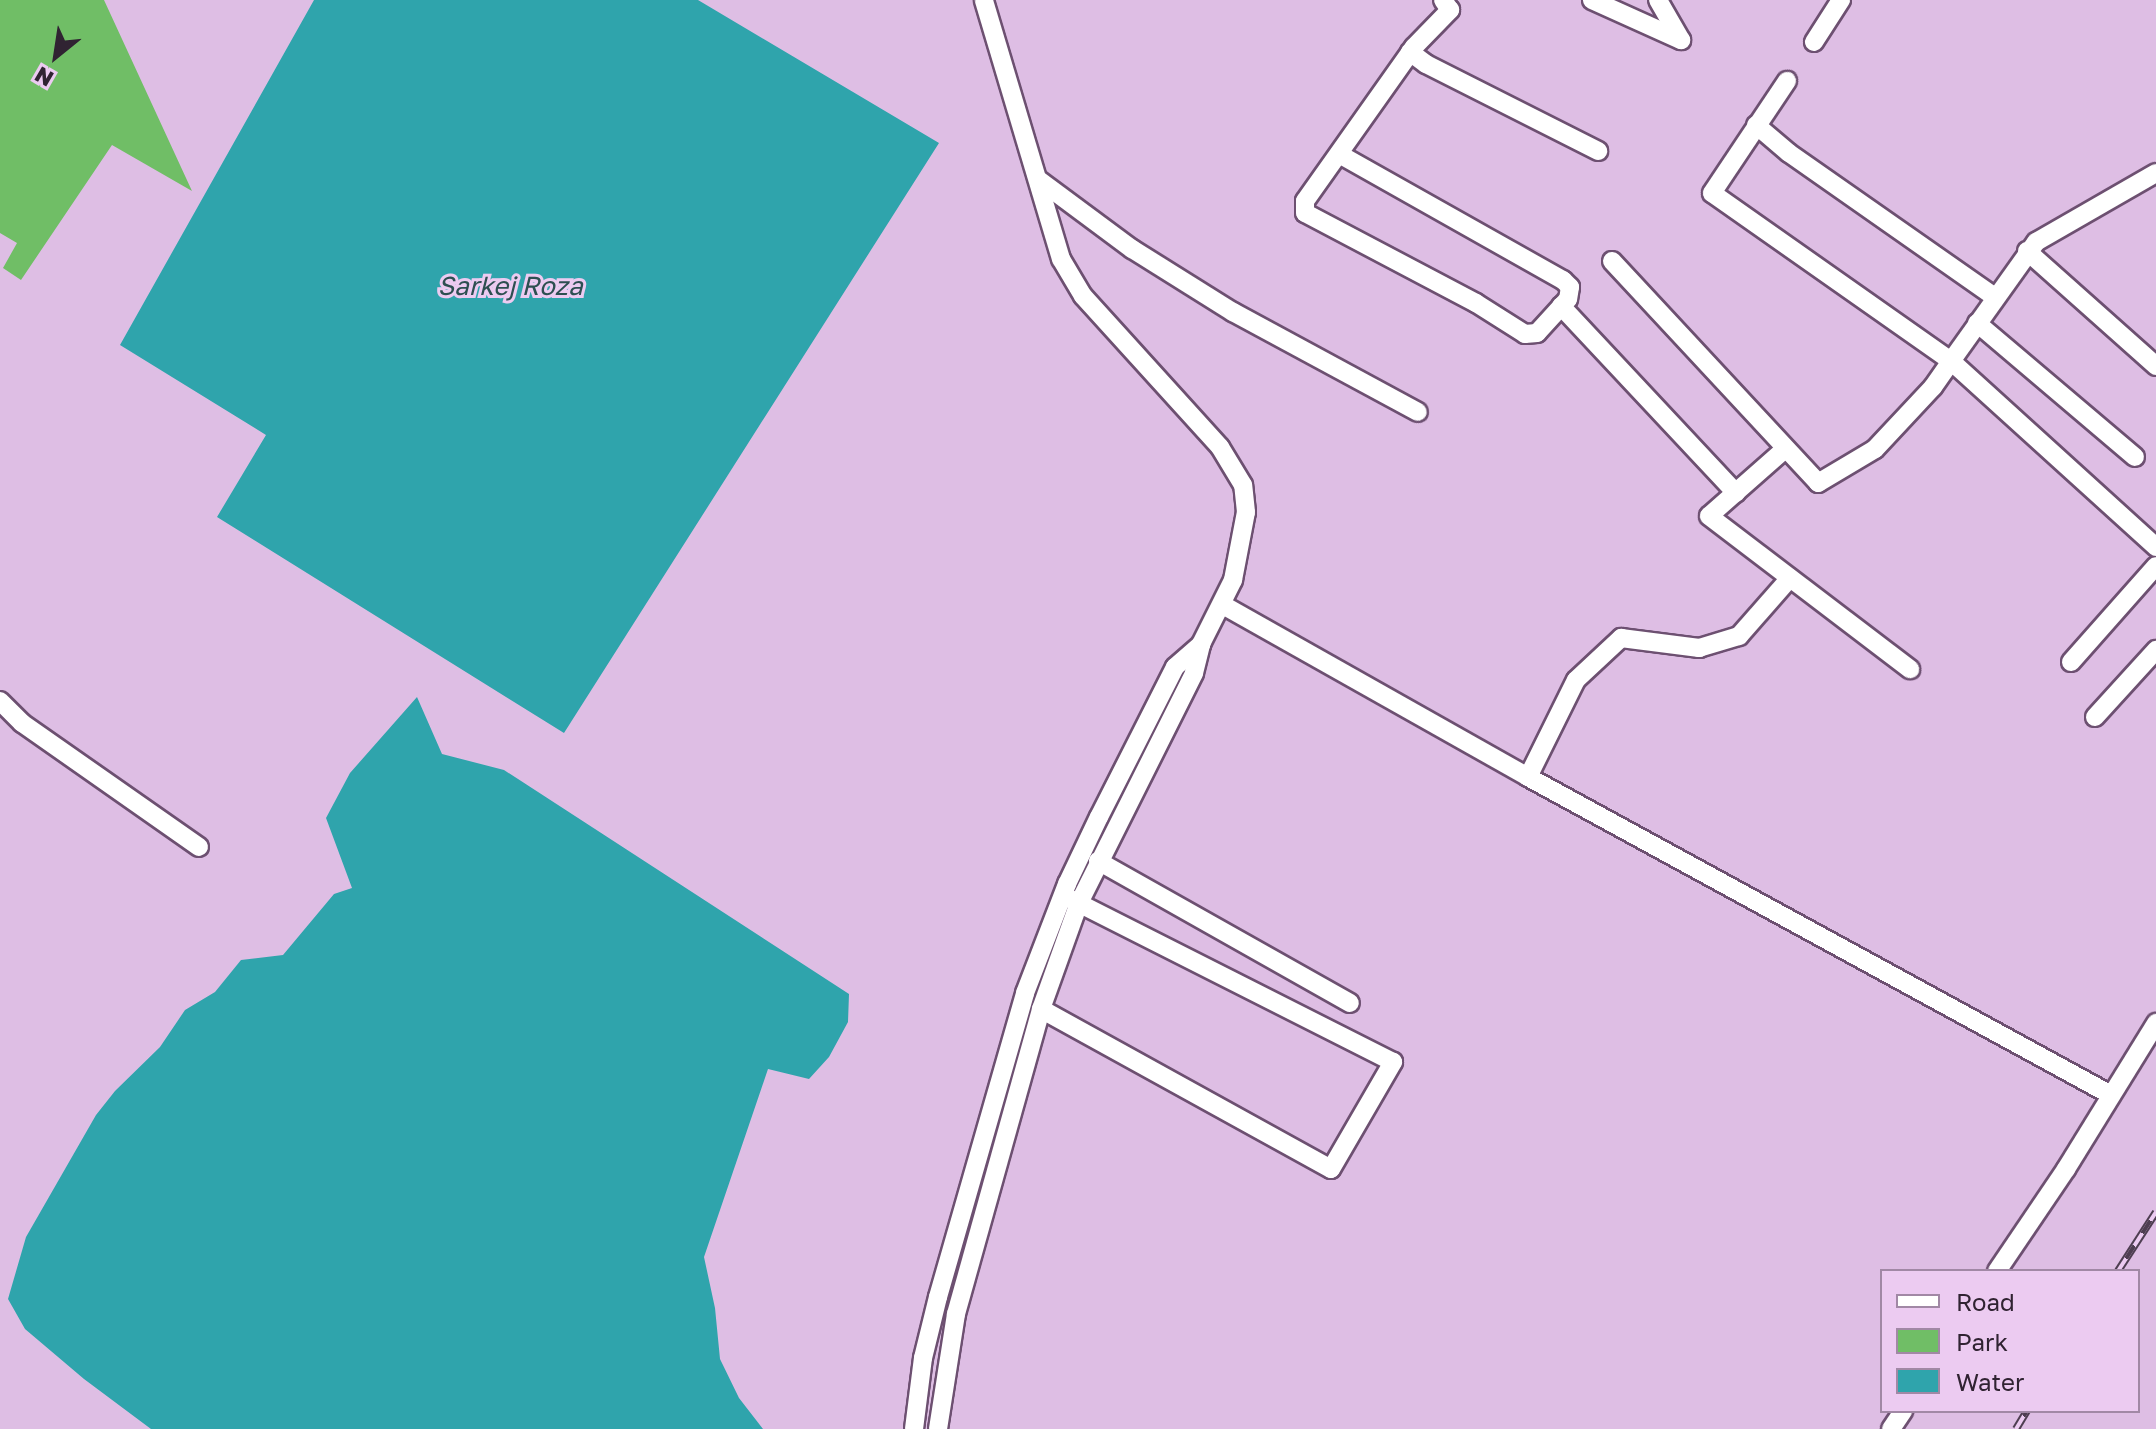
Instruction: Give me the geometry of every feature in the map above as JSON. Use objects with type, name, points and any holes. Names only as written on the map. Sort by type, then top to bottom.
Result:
[{"type":"street","points":[[938,1429],[956,1314],[1070,899],[1098,861],[1194,673],[1201,644],[1223,605],[1242,544],[1246,512],[1243,485],[1199,422],[1073,281],[1061,259],[984,0]]},
{"type":"street","points":[[1339,154],[1563,280],[1570,287],[1568,299],[1537,333],[1525,334],[1476,303],[1305,213],[1305,201],[1410,52],[1446,5],[1467,0]]},
{"type":"street","points":[[1592,0],[1681,40],[1658,0]]},
{"type":"street","points":[[1814,42],[1841,0]]},
{"type":"street","points":[[1410,52],[1426,64],[1598,151]]},
{"type":"street","points":[[1787,81],[1712,193],[1951,361],[2156,547]]},
{"type":"street","points":[[1756,125],[1789,153],[1995,297]]},
{"type":"street","points":[[1612,261],[1818,483],[1875,449],[1933,387],[2027,251],[2064,223],[2156,173]]},
{"type":"street","points":[[1039,180],[1132,249],[1233,312],[1418,412]]},
{"type":"street","points":[[2027,251],[2156,366]]},
{"type":"street","points":[[1561,306],[1736,493]]},
{"type":"street","points":[[1977,323],[2135,457]]},
{"type":"street","points":[[1785,449],[1709,516],[1910,669]]},
{"type":"street","points":[[2071,662],[2156,566]]},
{"type":"street","points":[[1528,777],[1576,680],[1621,638],[1699,648],[1739,636],[1790,578]]},
{"type":"street","points":[[1223,605],[1528,777],[2111,1095]]},
{"type":"street","points":[[914,1429],[920,1378],[935,1307],[1025,993],[1070,899],[1132,753],[1175,667],[1201,644]]},
{"type":"street","points":[[2095,717],[2156,650]]},
{"type":"street","points":[[0,701],[22,723],[199,847]]},
{"type":"street","points":[[1132,753],[1149,761]]},
{"type":"street","points":[[1098,861],[1350,1003]]},
{"type":"street","points":[[1041,1009],[1331,1169],[1393,1062],[1070,899]]},
{"type":"street","points":[[1998,1269],[2156,1023]]},
{"type":"street","points":[[994,1094],[1013,1101]]},
{"type":"street","points":[[935,1307],[956,1314]]},
{"type":"street","points":[[920,1378],[943,1384]]},
{"type":"green space","points":[[0,0],[104,0],[192,191],[112,145],[21,280],[3,268],[17,243],[0,233]]},
{"type":"water","name":"Sarkej Roza","points":[[314,0],[698,0],[939,143],[564,733],[217,517],[266,435],[120,345]]},
{"type":"water","points":[[417,697],[442,754],[504,770],[849,994],[848,1022],[829,1057],[809,1079],[768,1069],[704,1257],[715,1308],[720,1359],[739,1398],[763,1429],[151,1429],[84,1379],[25,1329],[8,1299],[26,1237],[96,1115],[115,1091],[160,1047],[185,1010],[215,992],[241,960],[283,955],[334,894],[352,888],[326,818],[350,773]]},
{"type":"railway","points":[[2119,1269],[2156,1212]]},
{"type":"railway","points":[[2016,1429],[2026,1413]]}]
